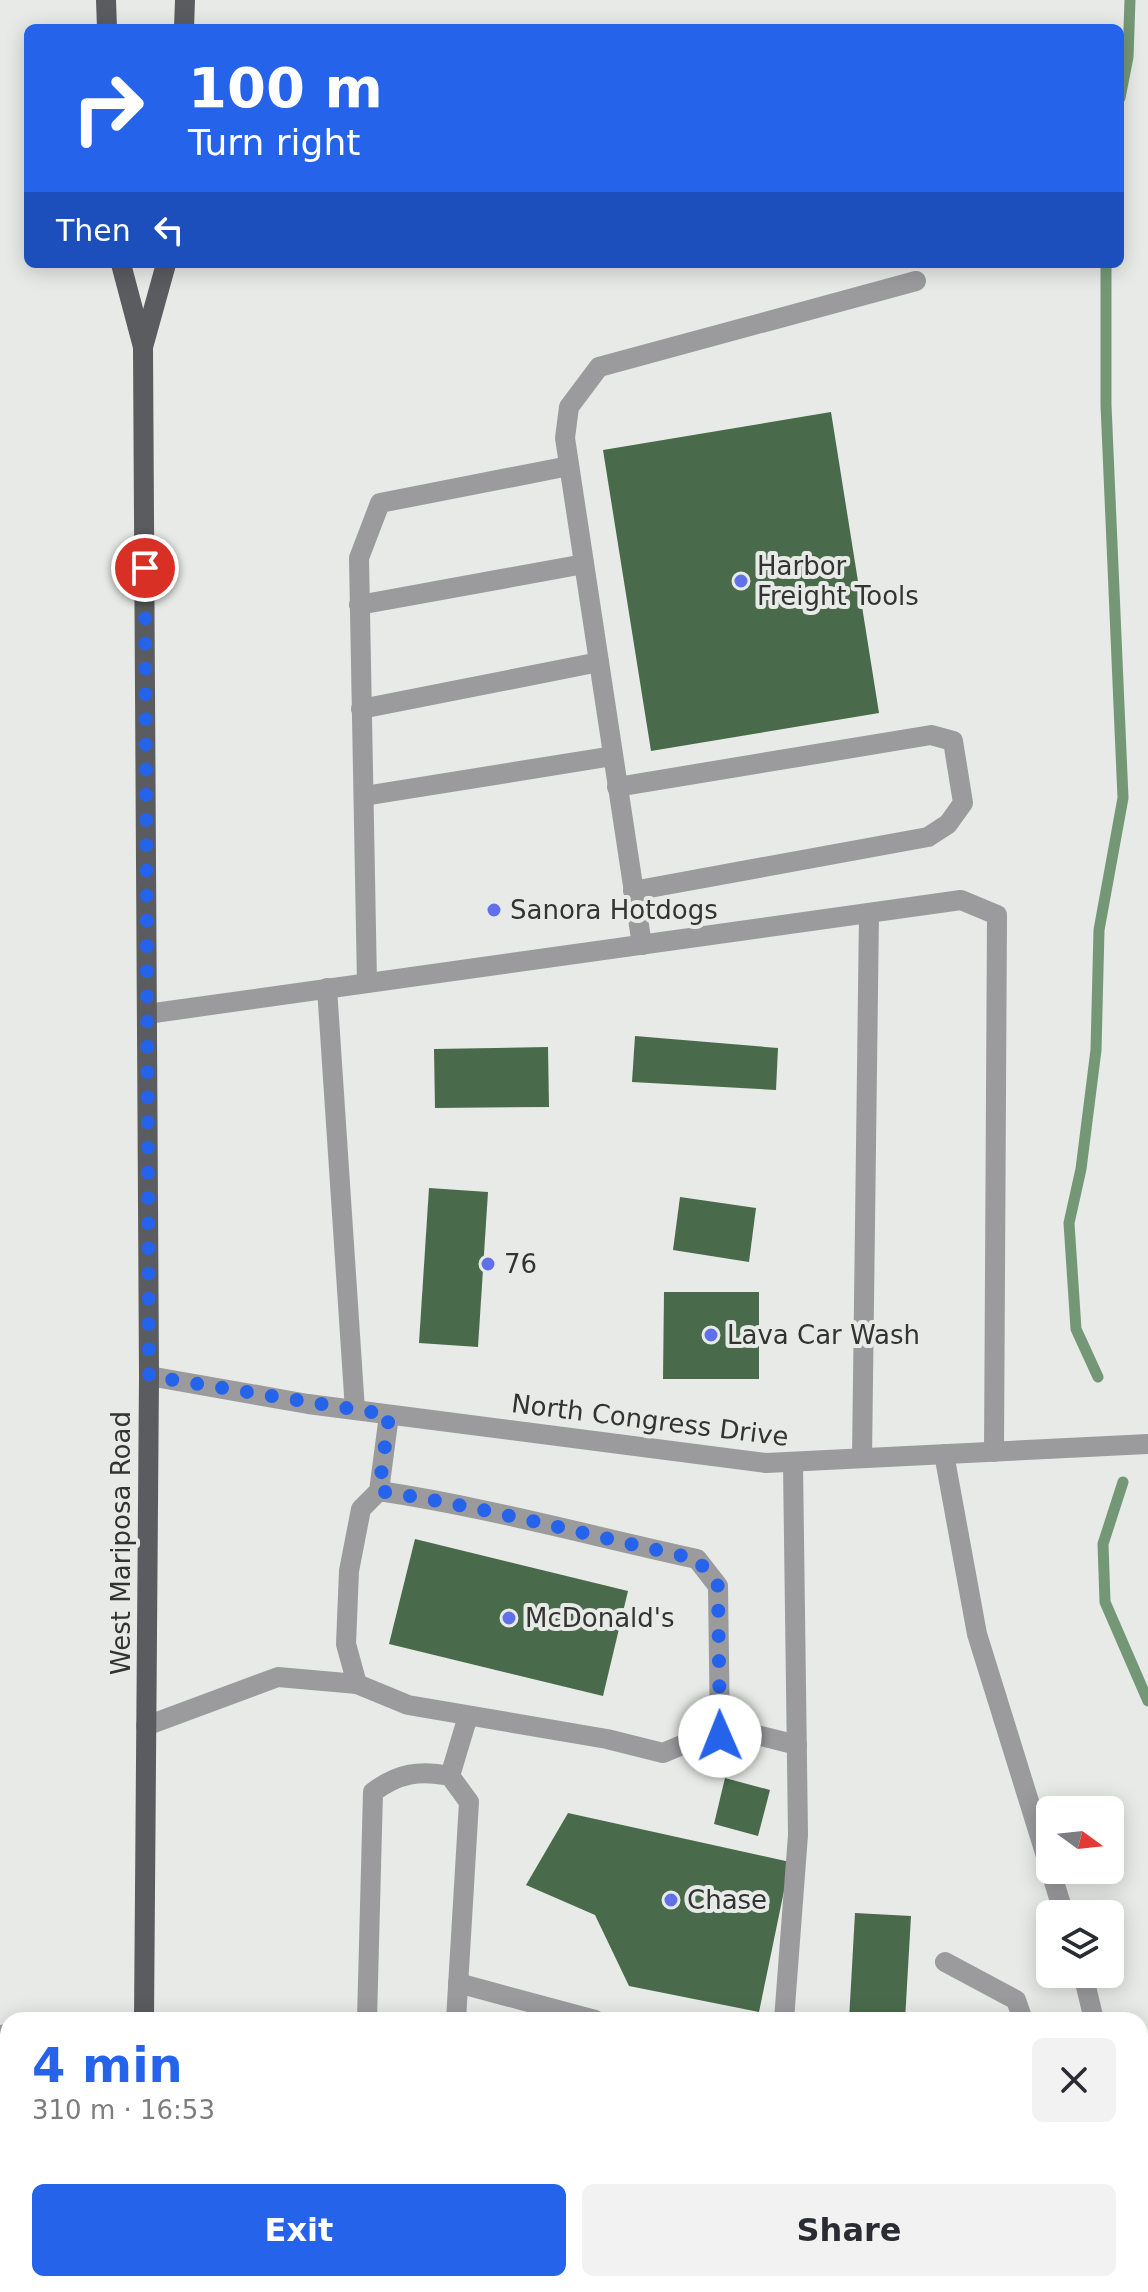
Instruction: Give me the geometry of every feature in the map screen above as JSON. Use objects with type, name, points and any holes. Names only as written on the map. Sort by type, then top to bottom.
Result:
[{"type":"main road","points":[[106,0],[107,24]]},
{"type":"main road","points":[[184,24],[185,0]]},
{"type":"main road","name":"West Mariposa Road","points":[[122,268],[143,347],[149,1376],[144,2012]]},
{"type":"main road","name":"West Mariposa Road","points":[[143,347],[165,268]]},
{"type":"street","points":[[642,945],[565,438],[569,407],[599,367],[916,281]]},
{"type":"street","points":[[367,983],[359,558],[380,503],[569,466]]},
{"type":"street","points":[[359,605],[584,564]]},
{"type":"street","points":[[361,709],[599,662]]},
{"type":"street","points":[[617,787],[931,735],[953,741],[963,803],[948,824],[928,837],[633,891]]},
{"type":"street","points":[[364,796],[613,756]]},
{"type":"street","points":[[147,1014],[961,900],[997,915],[994,1452]]},
{"type":"street","points":[[862,1458],[869,913]]},
{"type":"street","points":[[327,988],[355,1410]]},
{"type":"street","name":"North Congress Drive","points":[[149,1376],[389,1415],[766,1463],[1148,1444]]},
{"type":"street","points":[[357,1684],[346,1644],[349,1571],[361,1509],[379,1491],[389,1415]]},
{"type":"street","points":[[944,1454],[977,1634],[1060,1900]]},
{"type":"street","points":[[785,2012],[798,1835],[793,1464]]},
{"type":"street","points":[[379,1491],[460,1503],[537,1525],[697,1559],[718,1586],[720,1736]]},
{"type":"street","points":[[146,1726],[278,1677],[357,1684],[408,1705],[663,1753],[701,1737],[753,1734],[797,1745]]},
{"type":"street","points":[[450,1776],[468,1716]]},
{"type":"street","points":[[367,2012],[373,1792],[393,1778],[424,1771],[450,1776],[469,1802],[456,2012]]},
{"type":"street","points":[[945,1962],[1016,2000],[1020,2012]]},
{"type":"street","points":[[458,1983],[565,2012]]},
{"type":"street","points":[[1086,1988],[1092,2012]]},
{"type":"building","name":"Harbor Freight Tools","points":[[831,412],[879,713],[651,751],[603,450]]},
{"type":"building","points":[[635,1036],[778,1048],[776,1090],[632,1082]]},
{"type":"building","points":[[548,1047],[549,1107],[435,1108],[434,1049]]},
{"type":"building","points":[[429,1188],[488,1192],[478,1347],[419,1343]]},
{"type":"building","points":[[680,1197],[756,1208],[749,1262],[673,1250]]},
{"type":"building","name":"Lava Car Wash","points":[[664,1292],[759,1292],[759,1379],[663,1379]]},
{"type":"building","points":[[415,1539],[628,1591],[603,1696],[389,1644]]},
{"type":"building","points":[[725,1778],[770,1790],[758,1836],[714,1824]]},
{"type":"building","name":"Chase","points":[[568,1813],[790,1862],[759,2012],[629,1986],[595,1915],[526,1885]]},
{"type":"building","points":[[855,1913],[911,1916],[905,2012],[849,2012]]},
{"type":"waterway","points":[[1124,78],[1128,57],[1130,0]]},
{"type":"waterway","points":[[1098,1377],[1076,1329],[1069,1223],[1081,1169],[1096,1050],[1099,930],[1123,798],[1106,405],[1106,268]]},
{"type":"waterway","points":[[1123,1482],[1103,1544],[1105,1602],[1148,1701]]},
{"type":"place","name":"Harbor Freight Tools","points":[[741,581]]},
{"type":"place","name":"Sanora Hotdogs","points":[[494,910]]},
{"type":"place","name":"76","points":[[488,1264]]},
{"type":"place","name":"Lava Car Wash","points":[[711,1335]]},
{"type":"place","name":"McDonald's","points":[[509,1618]]},
{"type":"place","name":"Chase","points":[[671,1900]]},
{"type":"route","points":[[145,568],[149,1376],[389,1415],[379,1491],[460,1503],[537,1525],[697,1559],[718,1586],[720,1736]]}]
